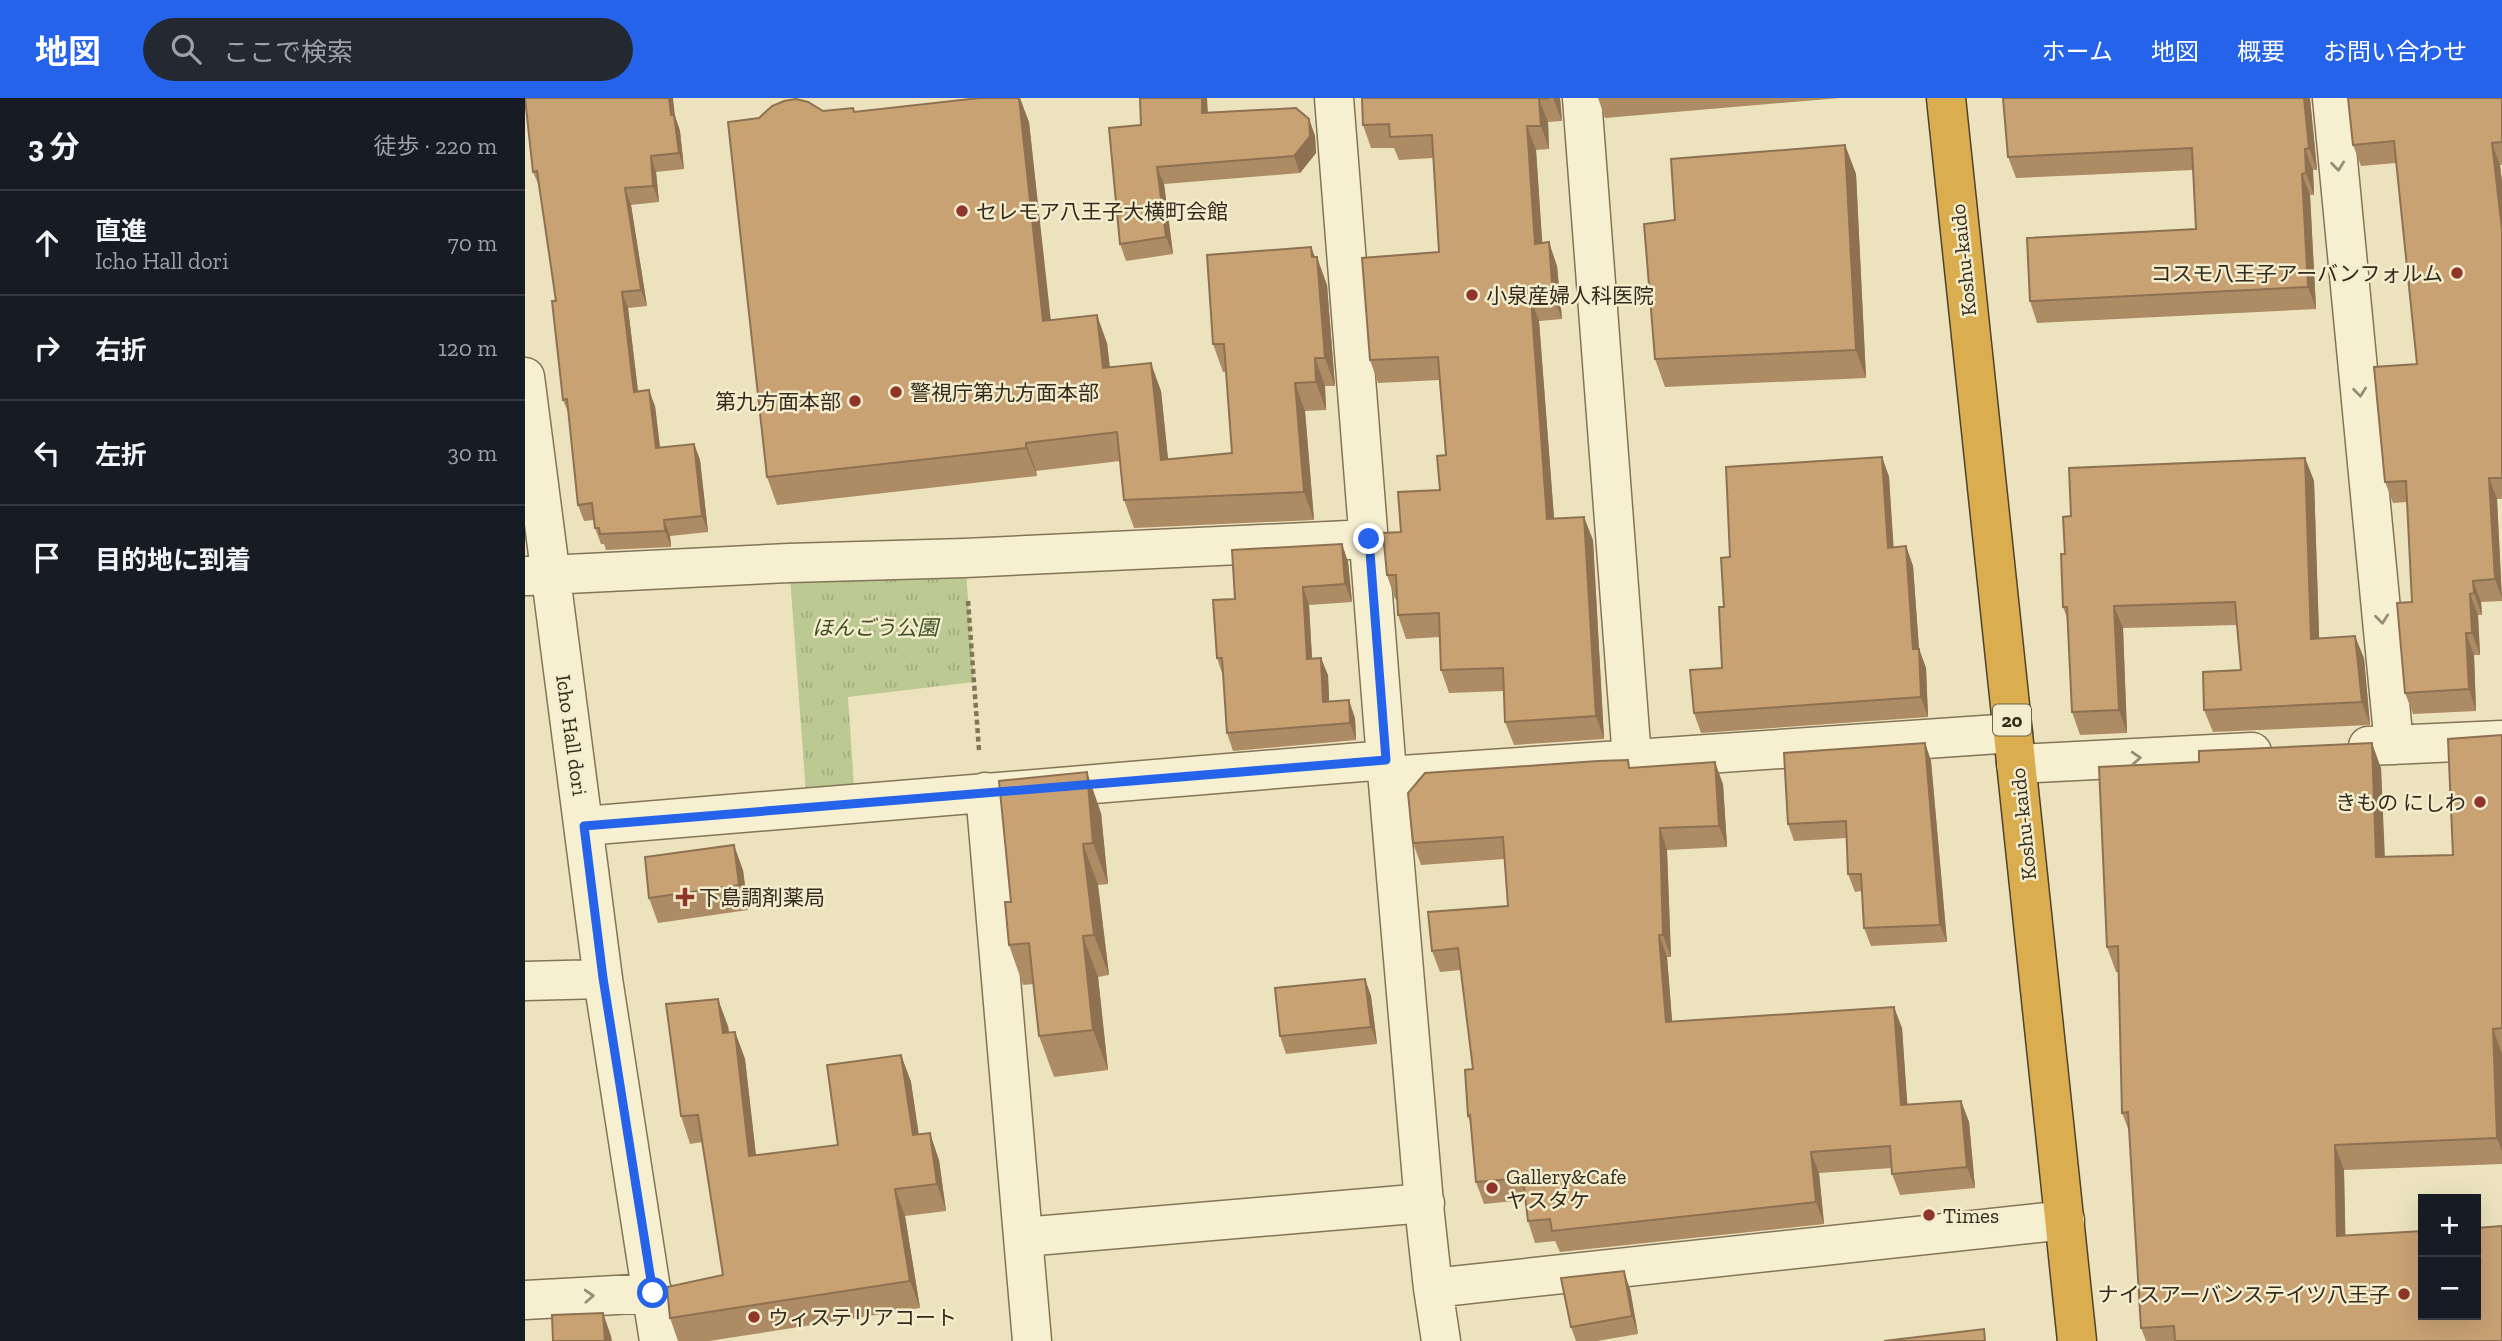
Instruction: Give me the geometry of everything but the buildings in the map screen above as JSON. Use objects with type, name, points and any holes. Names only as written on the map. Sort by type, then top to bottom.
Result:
[{"type":"highway","name":"Koshu-kaido","points":[[1946,98],[2077,1341]]},
{"type":"street","points":[[1334,98],[1387,768],[1433,1288],[1441,1341]]},
{"type":"street","points":[[1581,98],[1632,759]]},
{"type":"street","points":[[2332,98],[2394,745]]},
{"type":"street","name":"Icho Hall dori","points":[[525,377],[538,576],[584,826],[603,978],[659,1341]]},
{"type":"street","points":[[538,576],[1369,539]]},
{"type":"street","points":[[2340,748],[2502,740]]},
{"type":"street","points":[[584,826],[983,792],[1387,768],[2015,748],[2285,750]]},
{"type":"street","points":[[983,792],[1032,1341]]},
{"type":"street","points":[[525,981],[603,978]]},
{"type":"street","points":[[1023,1237],[1425,1203]]},
{"type":"street","points":[[1433,1288],[2065,1220]]},
{"type":"street","points":[[525,1300],[653,1293]]},
{"type":"path","points":[[965,558],[983,792]]},
{"type":"green space","name":"ほんごう公園","points":[[965,558],[974,682],[848,697],[855,802],[807,807],[789,563]]},
{"type":"place","name":"セレモア八王子大横町会館","points":[[962,211]]},
{"type":"place","name":"コスモ八王子アーバンフォルム","points":[[2457,273]]},
{"type":"place","name":"小泉産婦人科医院","points":[[1472,295]]},
{"type":"place","name":"警視庁第九方面本部","points":[[896,392]]},
{"type":"place","name":"第九方面本部","points":[[855,401]]},
{"type":"place","name":"きもの にしわ","points":[[2480,802]]},
{"type":"place","name":"下島調剤薬局","points":[[685,897]]},
{"type":"place","name":"Gallery&Cafe ヤスタケ","points":[[1492,1188]]},
{"type":"place","name":"Times","points":[[1929,1215]]},
{"type":"place","name":"ナイスアーバンステイツ八王子","points":[[2404,1294]]},
{"type":"place","name":"ウィステリアコート","points":[[754,1317]]},
{"type":"route","points":[[653,1293],[603,978],[584,826],[1386,760],[1369,539]]}]
